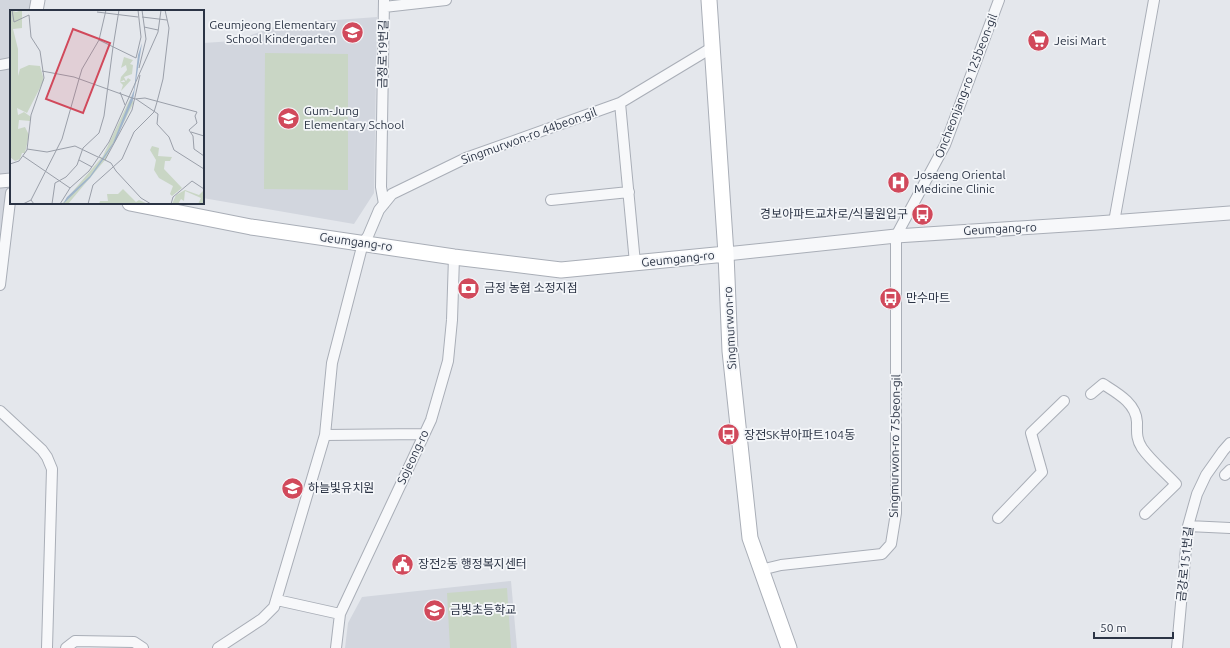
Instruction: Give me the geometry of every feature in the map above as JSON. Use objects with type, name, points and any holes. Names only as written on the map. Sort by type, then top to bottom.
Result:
[{"type":"main road","name":"Singmurwon-ro","points":[[709,0],[726,254],[730,351],[750,538],[789,648]]},
{"type":"main road","name":"Geumgang-ro","points":[[135,204],[251,227],[454,257],[561,270],[726,254]]},
{"type":"street","points":[[36,10],[38,0]]},
{"type":"street","points":[[384,4],[446,0]]},
{"type":"street","name":"Oncheonjang-ro 125beon-gil","points":[[896,236],[945,145],[999,0]]},
{"type":"street","points":[[1114,222],[1154,0]]},
{"type":"street","name":"금정로19번길","points":[[384,4],[381,187],[384,204]]},
{"type":"street","name":"Singmurwon-ro 44beon-gil","points":[[277,600],[325,435],[332,363],[363,243],[368,236],[379,210],[392,194],[466,158],[620,103],[713,46]]},
{"type":"street","points":[[0,65],[10,63]]},
{"type":"street","points":[[620,103],[635,263]]},
{"type":"street","points":[[0,181],[10,180]]},
{"type":"street","points":[[552,200],[629,192]]},
{"type":"street","points":[[0,285],[10,201]]},
{"type":"street","name":"Geumgang-ro","points":[[726,254],[896,236],[1230,213]]},
{"type":"street","name":"Singmurwon-ro 75beon-gil","points":[[761,570],[780,565],[882,554],[891,544],[896,513],[896,236]]},
{"type":"street","name":"Sojeong-ro","points":[[336,648],[340,614],[431,420],[448,360],[452,320],[454,257]]},
{"type":"street","points":[[1091,394],[1103,384],[1125,398],[1132,408],[1137,420],[1136,434],[1142,448],[1176,484],[1145,514]]},
{"type":"street","points":[[998,518],[1042,472],[1031,433],[1064,401]]},
{"type":"street","points":[[0,411],[42,450],[52,469],[47,648]]},
{"type":"street","points":[[325,435],[424,434]]},
{"type":"street","name":"금강로151번길","points":[[1177,648],[1188,526],[1197,494],[1206,475],[1230,443]]},
{"type":"street","points":[[1188,526],[1230,528]]},
{"type":"street","points":[[218,648],[262,619],[274,606],[277,600],[340,614]]},
{"type":"street","points":[[66,648],[76,640],[134,642],[143,648]]},
{"type":"shaded area","points":[[0,0],[32,0],[31,10],[10,10],[10,174],[0,254]]},
{"type":"shaded area","name":"Gum-Jung Elementary School","points":[[377,17],[374,193],[354,224],[204,198],[204,43],[234,41],[282,24]]},
{"type":"shaded area","name":"금빛초등학교","points":[[511,581],[517,648],[345,648],[348,623],[362,597]]},
{"type":"green space","points":[[265,53],[348,54],[348,190],[264,189]]},
{"type":"green space","points":[[507,588],[511,648],[450,648],[447,593]]},
{"type":"place","name":"Geumjeong Elementary School Kindergarten","points":[[352,32]]},
{"type":"place","name":"Jeisi Mart","points":[[1038,41]]},
{"type":"place","name":"Gum-Jung Elementary School","points":[[289,118]]},
{"type":"place","name":"Josaeng Oriental Medicine Clinic","points":[[898,182]]},
{"type":"place","name":"경보아파트교차로/식물원입구","points":[[923,214]]},
{"type":"place","name":"금정 농협 소정지점","points":[[468,288]]},
{"type":"place","name":"만수마트","points":[[891,298]]},
{"type":"place","name":"장전SK뷰아파트104동","points":[[728,435]]},
{"type":"place","name":"하늘빛유치원","points":[[292,488]]},
{"type":"place","name":"장전2동 행정복지센터","points":[[402,564]]},
{"type":"place","name":"금빛초등학교","points":[[434,610]]}]
